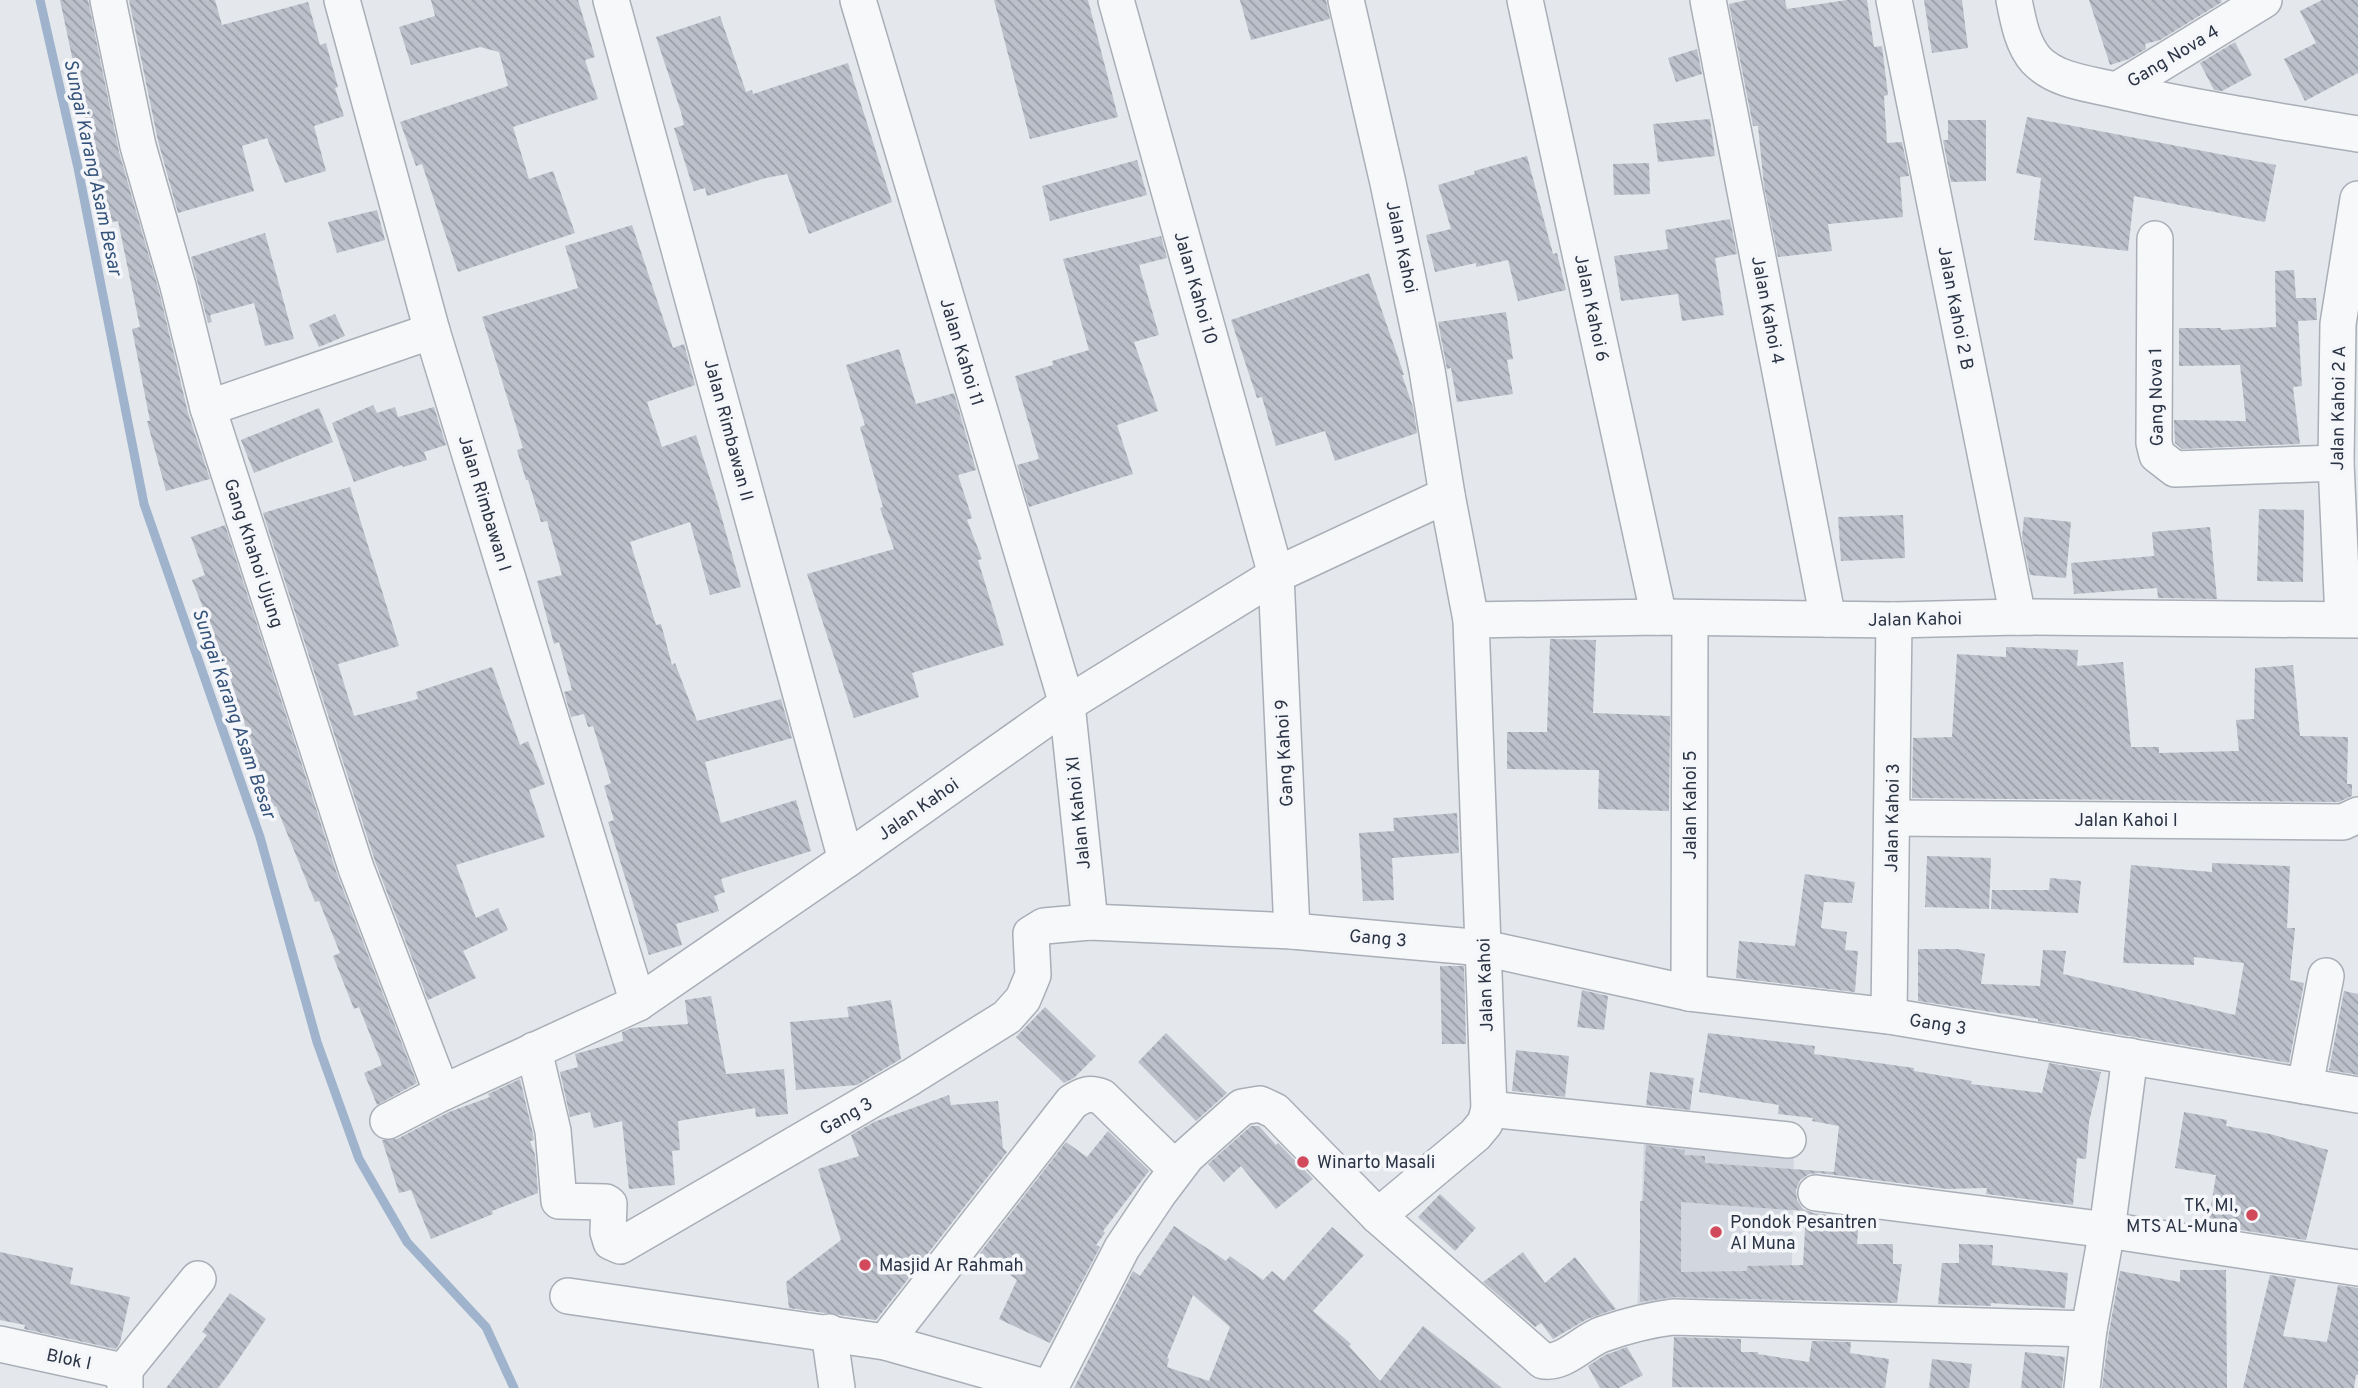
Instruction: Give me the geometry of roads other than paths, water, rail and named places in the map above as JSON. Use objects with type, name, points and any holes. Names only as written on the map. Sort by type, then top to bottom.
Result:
[{"type":"street","name":"Gang Khahoi Ujung","points":[[108,0],[138,146],[178,286],[208,408],[356,868],[442,1093]]},
{"type":"street","name":"Jalan Rimbawan I","points":[[342,0],[432,331],[638,1003]]},
{"type":"street","name":"Jalan Rimbawan II","points":[[611,0],[846,860]]},
{"type":"street","name":"Jalan Kahoi 11","points":[[858,0],[1067,704]]},
{"type":"street","name":"Jalan Kahoi 10","points":[[1116,0],[1276,575]]},
{"type":"street","name":"Jalan Kahoi","points":[[1346,0],[1427,370],[1471,620],[1489,1109]]},
{"type":"street","name":"Jalan Kahoi 6","points":[[1525,0],[1675,617]]},
{"type":"street","name":"Jalan Kahoi 4","points":[[1708,0],[1828,619]]},
{"type":"street","name":"Jalan Kahoi 2 B","points":[[1894,0],[2018,617]]},
{"type":"street","points":[[2014,0],[2021,33],[2035,59],[2050,71],[2071,80],[2183,106],[2358,134]]},
{"type":"street","name":"Gang Nova 4","points":[[2117,90],[2264,0]]},
{"type":"street","name":"Jalan Kahoi 2 A","points":[[2350,620],[2336,463],[2358,199]]},
{"type":"street","name":"Gang Nova 1","points":[[2155,239],[2154,443],[2157,455],[2175,469],[2336,463]]},
{"type":"street","points":[[208,408],[432,331]]},
{"type":"street","name":"Jalan Kahoi","points":[[388,1121],[442,1093],[638,1003],[1067,704],[1276,575],[1447,495]]},
{"type":"street","name":"Gang Kahoi 9","points":[[1276,575],[1292,931]]},
{"type":"street","name":"Jalan Kahoi","points":[[1471,620],[1675,617],[2350,620]]},
{"type":"street","name":"Jalan Kahoi 5","points":[[1675,617],[1689,993]]},
{"type":"street","name":"Jalan Kahoi 3","points":[[1889,1016],[1894,620]]},
{"type":"street","name":"Jalan Kahoi XI","points":[[1067,704],[1090,922]]},
{"type":"street","name":"Jalan Kahoi I","points":[[1892,818],[2343,822],[2358,815]]},
{"type":"street","name":"Gang 3","points":[[534,1051],[553,1131],[558,1198],[561,1202],[606,1202],[609,1205],[608,1232],[611,1242],[616,1246],[628,1243],[911,1077],[1007,1017],[1023,999],[1032,975],[1031,934],[1044,926],[1090,922],[1292,931],[1484,948],[1689,993],[1889,1016],[2358,1095]]},
{"type":"street","points":[[2305,1086],[2326,976]]},
{"type":"street","points":[[2082,1388],[2089,1329],[2107,1230],[2130,1056]]},
{"type":"street","points":[[885,1342],[1072,1102],[1080,1096],[1091,1093],[1102,1097],[1176,1170]]},
{"type":"street","points":[[568,1296],[885,1342],[1049,1388],[1122,1248],[1176,1170],[1187,1156],[1242,1107],[1259,1104],[1275,1111],[1378,1216],[1543,1361],[1552,1362],[1599,1335],[1649,1320],[1673,1317],[2089,1329]]},
{"type":"street","points":[[1378,1216],[1475,1135],[1485,1123],[1489,1109],[1788,1140]]},
{"type":"street","points":[[1816,1193],[2107,1230],[2358,1268]]},
{"type":"street","points":[[123,1380],[198,1279]]},
{"type":"street","points":[[829,1332],[837,1388]]},
{"type":"street","name":"Blok I","points":[[0,1344],[114,1368],[123,1380]]},
{"type":"waterway","name":"Sungai Karang Asam Besar","points":[[40,0],[78,168],[144,504],[260,837],[317,1042],[359,1159],[407,1242],[486,1327],[514,1388]]},
{"type":"place","name":"Winarto Masali","points":[[1303,1162]]},
{"type":"place","name":"TK, MI, MTS AL-Muna","points":[[2252,1215]]},
{"type":"place","name":"Pondok Pesantren Al Muna","points":[[1716,1232]]},
{"type":"place","name":"Masjid Ar Rahmah","points":[[865,1265]]}]
